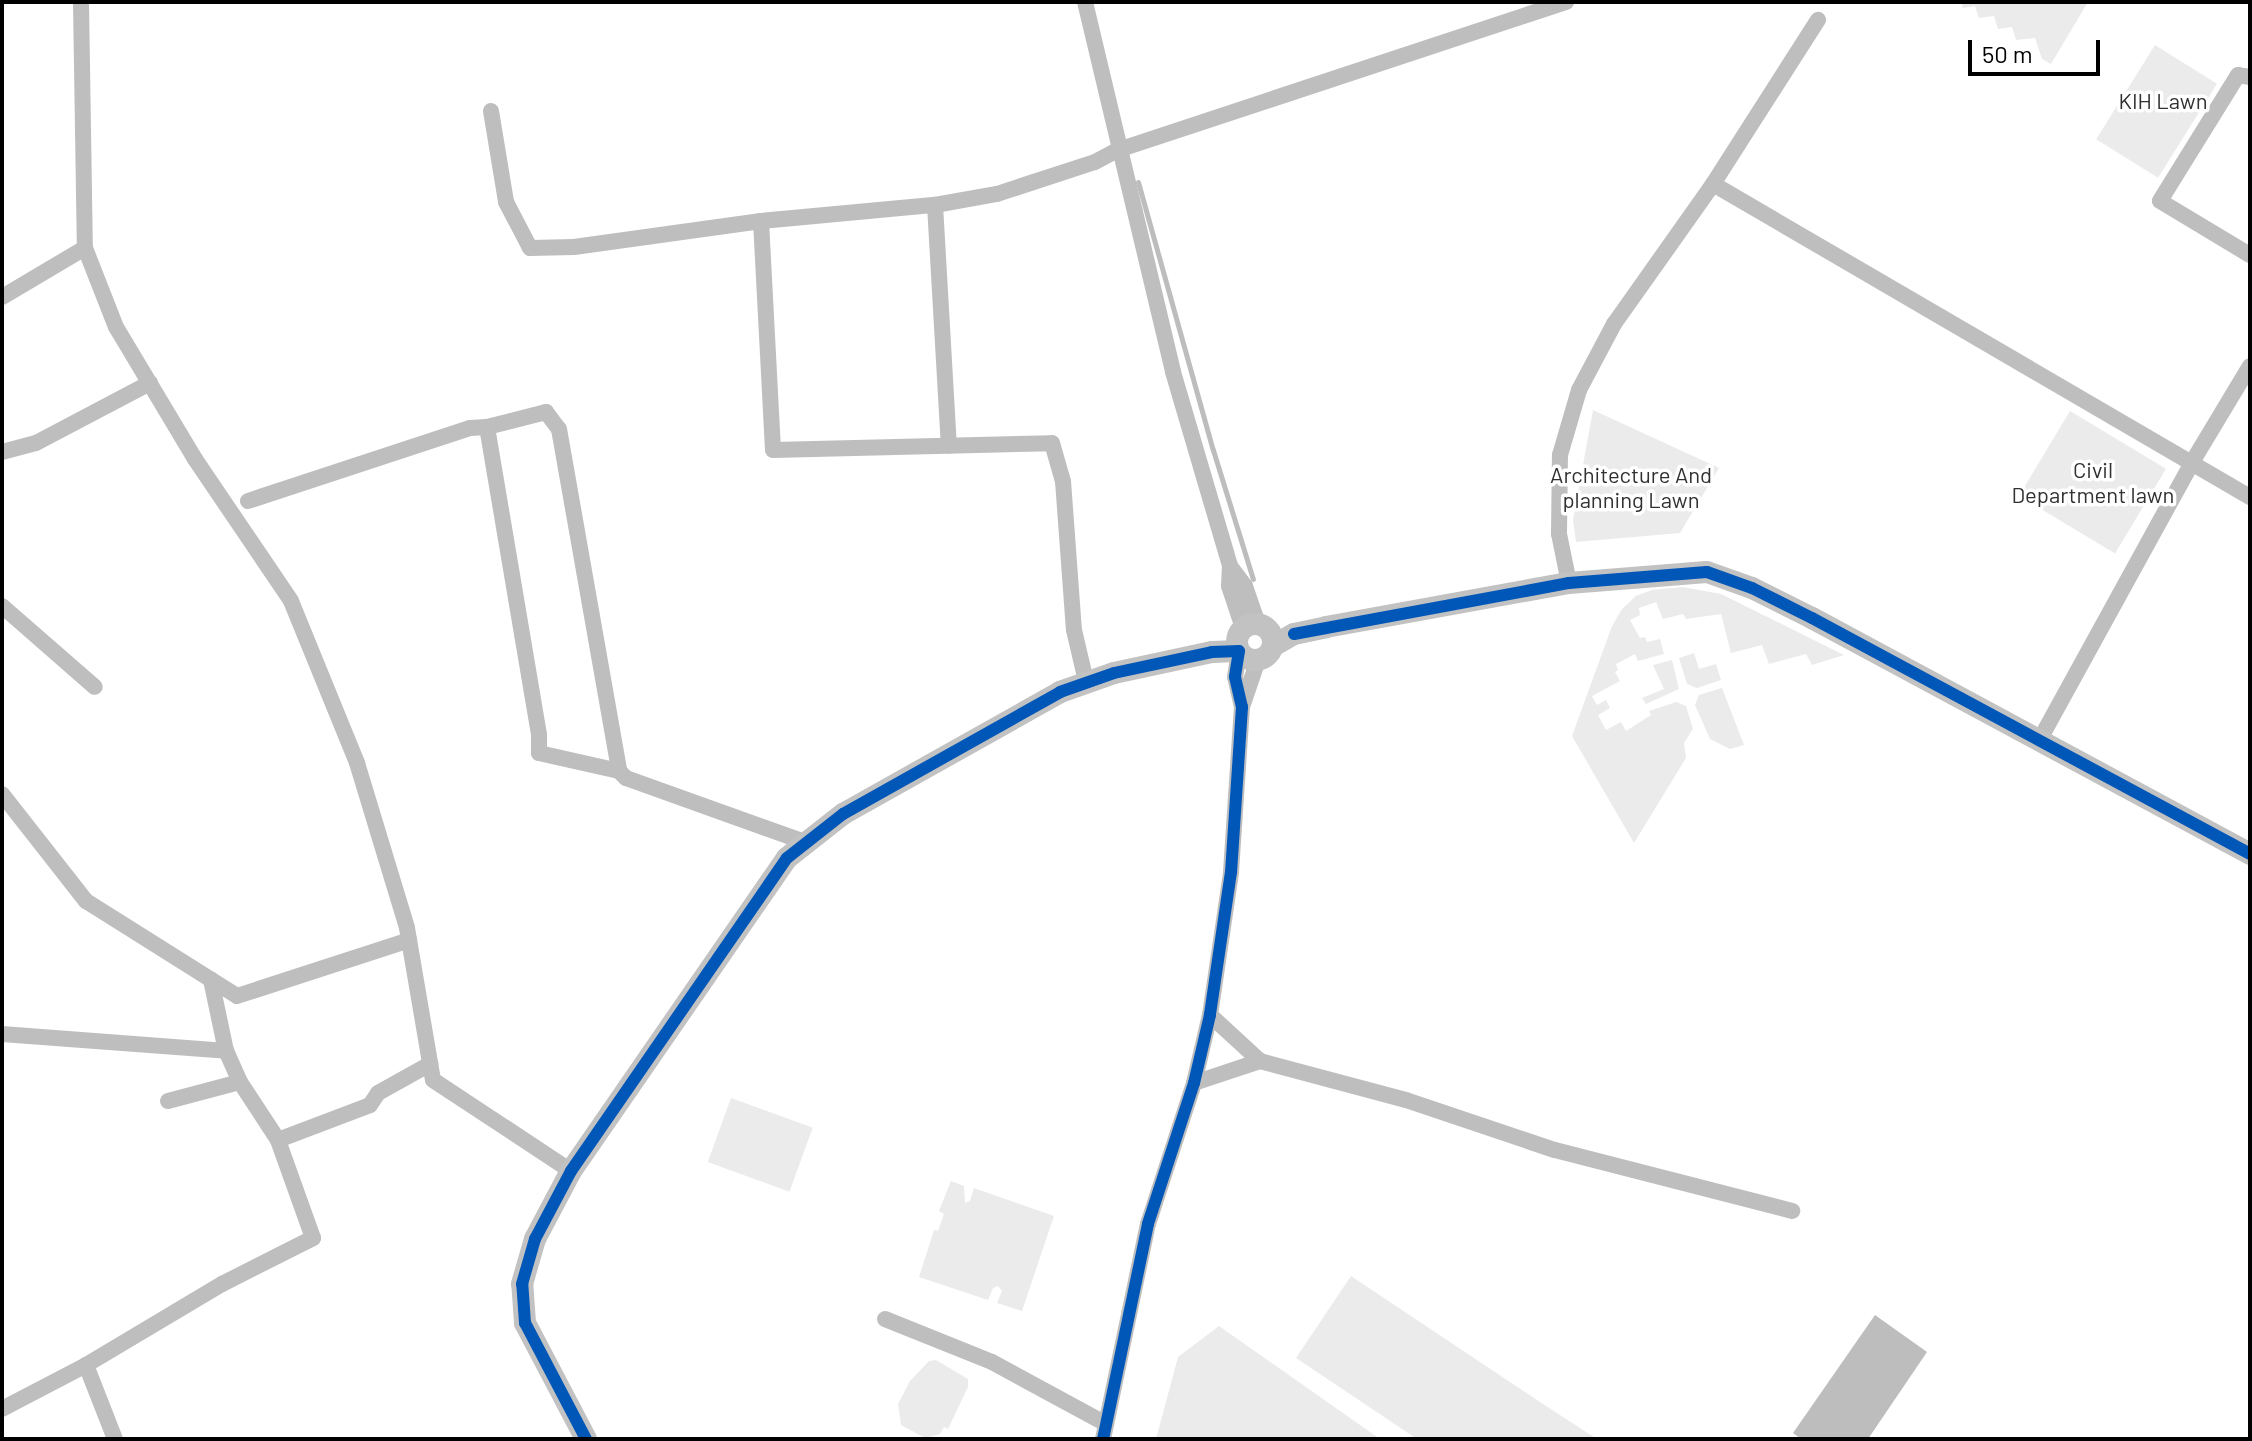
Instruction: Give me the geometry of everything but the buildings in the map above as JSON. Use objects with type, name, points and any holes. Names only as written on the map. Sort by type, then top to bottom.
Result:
[{"type":"street","points":[[81,2],[85,248],[116,327],[195,459],[291,601],[357,763],[409,940],[433,1080],[571,1171]]},
{"type":"street","points":[[885,1319],[992,1362],[1105,1432],[1148,1224],[1194,1083],[1210,1015],[1231,872],[1242,707],[1254,640],[1229,586],[1230,566],[1173,372],[1085,2]]},
{"type":"street","points":[[491,111],[506,202],[530,248],[574,247],[761,221],[935,205],[997,194],[1095,162],[1118,150],[1566,2]]},
{"type":"street","points":[[1569,583],[1559,534],[1560,455],[1579,390],[1614,324],[1713,184],[1818,20]]},
{"type":"street","points":[[2250,77],[2238,75],[2160,201],[2250,255]]},
{"type":"street","points":[[1713,184],[2250,497]]},
{"type":"street","points":[[935,205],[949,446]]},
{"type":"street","points":[[761,221],[773,450],[1052,443],[1063,481],[1074,630],[1086,681]]},
{"type":"street","points":[[2,297],[85,248]]},
{"type":"street","points":[[2039,741],[2191,464],[2250,366]]},
{"type":"street","points":[[2,452],[36,443],[150,383]]},
{"type":"street","points":[[248,501],[470,428],[487,427],[546,412],[559,429],[619,771]]},
{"type":"street","points":[[487,427],[539,735],[539,753],[619,771],[626,778],[805,842]]},
{"type":"street","points":[[586,1439],[525,1323],[522,1284],[535,1239],[571,1171],[776,872],[805,842],[843,814],[1086,681],[1254,640],[1569,583],[1693,571],[1722,577],[1812,618],[2250,854]]},
{"type":"street","points":[[2,606],[95,687]]},
{"type":"street","points":[[2,794],[86,901],[237,996],[409,940]]},
{"type":"street","points":[[2,1409],[86,1365],[222,1284],[313,1238],[278,1140],[240,1082],[226,1051],[211,980]]},
{"type":"street","points":[[1210,1015],[1260,1061],[1406,1100],[1555,1150],[1792,1211]]},
{"type":"street","points":[[2,1034],[226,1051]]},
{"type":"street","points":[[1194,1083],[1260,1061]]},
{"type":"street","points":[[278,1140],[370,1105],[378,1093],[430,1064]]},
{"type":"street","points":[[168,1101],[240,1082]]},
{"type":"street","points":[[86,1365],[115,1439]]},
{"type":"green space","points":[[1961,2],[2088,2],[2051,64],[2042,59],[2035,38],[2016,40],[2012,27],[1998,29],[1994,16],[1979,18],[1975,6],[1963,8]]},
{"type":"green space","name":"KIH Lawn","points":[[2155,45],[2217,84],[2158,178],[2096,139]]},
{"type":"green space","name":"Architecture And planning Lawn","points":[[1593,410],[1719,468],[1680,533],[1576,542],[1573,520]]},
{"type":"green space","name":"Civil Department lawn","points":[[2070,411],[2166,469],[2115,554],[2019,496]]},
{"type":"green space","points":[[1683,587],[1721,594],[1844,655],[1812,665],[1806,654],[1769,664],[1762,645],[1731,653],[1721,614],[1686,619],[1683,614],[1663,619],[1656,602],[1639,608],[1640,615],[1630,620],[1640,638],[1645,637],[1647,642],[1660,639],[1664,654],[1638,661],[1635,654],[1616,664],[1618,670],[1615,672],[1620,681],[1592,696],[1597,705],[1606,700],[1610,708],[1598,715],[1606,730],[1621,722],[1626,731],[1651,715],[1649,711],[1676,702],[1686,706],[1693,729],[1684,743],[1686,758],[1634,843],[1572,736],[1612,626],[1622,609],[1636,596],[1652,590]]},
{"type":"green space","points":[[1694,653],[1699,669],[1716,664],[1721,680],[1697,688],[1687,684],[1679,658]]},
{"type":"green space","points":[[1672,660],[1679,689],[1646,704],[1642,698],[1664,689],[1653,665]]},
{"type":"green space","points":[[1722,688],[1744,745],[1730,749],[1710,739],[1695,705],[1699,695]]},
{"type":"green space","points":[[731,1098],[813,1128],[789,1192],[708,1162]]},
{"type":"green space","points":[[951,1181],[964,1186],[965,1203],[970,1201],[974,1188],[1054,1216],[1022,1311],[997,1303],[1002,1291],[998,1286],[993,1288],[988,1300],[919,1277],[934,1230],[938,1231],[944,1214],[939,1211]]},
{"type":"green space","points":[[1351,1276],[1597,1439],[1417,1439],[1296,1358]]},
{"type":"green space","points":[[1219,1326],[1380,1439],[1156,1439],[1178,1357]]},
{"type":"green space","points":[[936,1360],[968,1379],[968,1387],[948,1429],[944,1427],[940,1434],[925,1438],[901,1425],[898,1404],[910,1381],[929,1361]]},
{"type":"shaded area","points":[[1875,1315],[1927,1352],[1868,1439],[1801,1439],[1793,1433]]},
{"type":"waterway","points":[[1138,182],[1213,450],[1253,579]]},
{"type":"cycle path","points":[[1294,634],[1569,583],[1707,572],[1752,588],[1812,618],[2250,854]]},
{"type":"cycle path","points":[[586,1439],[525,1323],[522,1284],[535,1239],[571,1171],[787,858],[843,814],[1060,692],[1114,673],[1212,652],[1239,651],[1235,677],[1242,707],[1231,872],[1210,1015],[1194,1083],[1148,1224],[1103,1439]]}]
